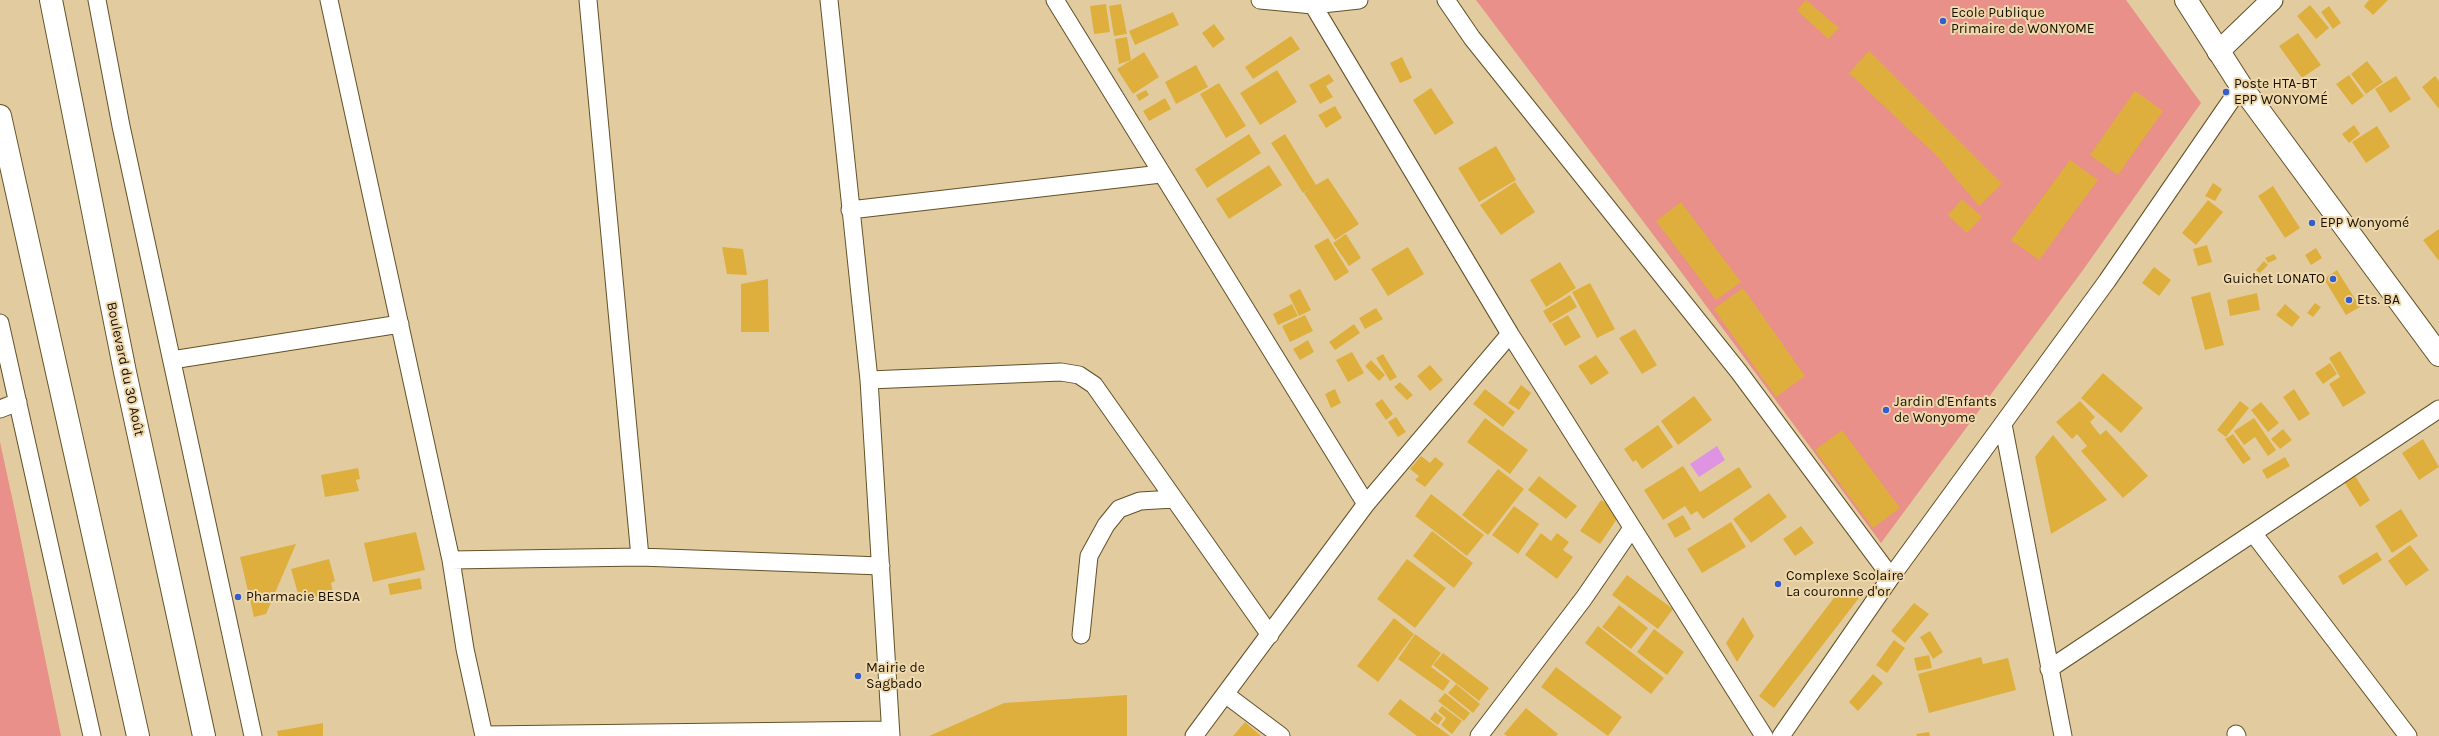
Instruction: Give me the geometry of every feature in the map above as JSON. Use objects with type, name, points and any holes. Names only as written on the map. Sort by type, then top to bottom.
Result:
[{"type":"main road","name":"Boulevard du 30 Août","points":[[51,0],[117,333],[176,616],[204,736]]},
{"type":"main road","points":[[2186,0],[2241,86],[2439,355]]},
{"type":"main road","points":[[0,116],[138,736]]},
{"type":"street","points":[[96,0],[253,736]]},
{"type":"street","points":[[329,0],[451,560],[465,649],[484,736],[890,733],[869,380],[829,0]]},
{"type":"street","points":[[588,0],[640,558]]},
{"type":"street","points":[[1055,0],[1366,504]]},
{"type":"street","points":[[1260,0],[1313,4],[1359,0]]},
{"type":"street","points":[[1446,0],[1472,38],[1739,372],[1892,577]]},
{"type":"street","points":[[2218,52],[2272,0]]},
{"type":"street","points":[[1313,4],[1510,334],[1764,736]]},
{"type":"street","points":[[1781,736],[1892,577],[2107,281],[2241,86]]},
{"type":"street","points":[[850,210],[1161,174]]},
{"type":"street","points":[[0,323],[92,736]]},
{"type":"street","points":[[172,360],[400,324]]},
{"type":"street","points":[[1194,736],[1366,504],[1510,334]]},
{"type":"street","points":[[869,380],[1061,372],[1079,375],[1094,385],[1270,635]]},
{"type":"street","points":[[0,409],[18,402]]},
{"type":"street","points":[[2049,669],[2439,409]]},
{"type":"street","points":[[2003,424],[2063,736]]},
{"type":"street","points":[[1080,635],[1089,556],[1106,525],[1119,509],[1140,501],[1174,499]]},
{"type":"street","points":[[1479,736],[1584,598],[1632,528]]},
{"type":"street","points":[[2253,533],[2408,736]]},
{"type":"street","points":[[451,560],[640,558],[881,566]]},
{"type":"street","points":[[1225,694],[1281,736]]},
{"type":"shaded area","points":[[1476,0],[2126,0],[2201,103],[2083,270],[1881,543],[1673,261]]},
{"type":"shaded area","points":[[0,442],[15,511],[61,736],[0,736]]},
{"type":"shaded area","points":[[1717,446],[1725,460],[1699,477],[1690,464]]},
{"type":"building","points":[[1806,0],[1839,28],[1828,39],[1797,10]]},
{"type":"building","points":[[2369,0],[2388,0],[2373,15],[2364,6]]},
{"type":"building","points":[[1106,4],[1110,32],[1094,34],[1090,6]]},
{"type":"building","points":[[1121,4],[1127,34],[1114,36],[1109,6]]},
{"type":"building","points":[[2310,5],[2329,28],[2316,39],[2297,16]]},
{"type":"building","points":[[2329,6],[2341,23],[2333,29],[2321,12]]},
{"type":"building","points":[[1173,12],[1179,25],[1135,45],[1129,31]]},
{"type":"building","points":[[1214,24],[1225,39],[1213,48],[1202,33]]},
{"type":"building","points":[[2298,33],[2321,65],[2302,78],[2279,46]]},
{"type":"building","points":[[1291,36],[1300,49],[1253,79],[1245,67]]},
{"type":"building","points":[[1127,37],[1131,60],[1119,64],[1115,39]]},
{"type":"building","points":[[1869,51],[2002,184],[1979,206],[1938,157],[1849,73]]},
{"type":"building","points":[[1144,52],[1159,77],[1133,94],[1117,69]]},
{"type":"building","points":[[1402,57],[1412,78],[1400,83],[1390,63]]},
{"type":"building","points":[[2367,61],[2383,82],[2366,94],[2351,74]]},
{"type":"building","points":[[1196,65],[1208,87],[1176,104],[1165,82]]},
{"type":"building","points":[[1277,70],[1297,102],[1260,125],[1240,93]]},
{"type":"building","points":[[1329,74],[1334,81],[1326,86],[1333,97],[1320,104],[1309,85]]},
{"type":"building","points":[[2349,75],[2364,96],[2352,105],[2336,84]]},
{"type":"building","points":[[2396,76],[2411,99],[2390,113],[2375,89]]},
{"type":"building","points":[[2435,76],[2439,81],[2439,109],[2422,87]]},
{"type":"building","points":[[1219,83],[1246,126],[1226,138],[1200,94]]},
{"type":"building","points":[[1431,88],[1454,123],[1435,135],[1413,100]]},
{"type":"building","points":[[1146,90],[1149,95],[1139,101],[1136,95]]},
{"type":"building","points":[[2135,91],[2163,111],[2118,175],[2090,155]]},
{"type":"building","points":[[1165,98],[1171,109],[1149,121],[1143,111]]},
{"type":"building","points":[[1335,106],[1342,118],[1326,128],[1318,115]]},
{"type":"building","points":[[2354,125],[2360,134],[2349,143],[2342,134]]},
{"type":"building","points":[[2377,126],[2390,147],[2366,163],[2352,142]]},
{"type":"building","points":[[1249,134],[1261,153],[1207,188],[1195,169]]},
{"type":"building","points":[[1285,134],[1316,185],[1328,178],[1359,224],[1335,240],[1304,193],[1311,188],[1303,193],[1271,143]]},
{"type":"building","points":[[1496,146],[1516,180],[1479,202],[1458,168]]},
{"type":"building","points":[[2070,160],[2098,180],[2039,260],[2011,240]]},
{"type":"building","points":[[1269,165],[1282,185],[1229,219],[1216,199]]},
{"type":"building","points":[[1515,182],[1535,212],[1501,235],[1480,205]]},
{"type":"building","points":[[2213,183],[2222,189],[2215,201],[2205,196]]},
{"type":"building","points":[[2273,186],[2300,228],[2285,238],[2258,196]]},
{"type":"building","points":[[1962,199],[1982,217],[1967,233],[1948,215]]},
{"type":"building","points":[[2208,200],[2223,212],[2196,245],[2182,233]]},
{"type":"building","points":[[1681,202],[1741,282],[1716,300],[1656,221]]},
{"type":"building","points":[[2439,229],[2439,261],[2423,240]]},
{"type":"building","points":[[1346,234],[1361,258],[1349,266],[1333,243]]},
{"type":"building","points":[[1328,238],[1349,272],[1335,281],[1314,246]]},
{"type":"building","points":[[2207,245],[2212,262],[2198,266],[2193,249]]},
{"type":"building","points":[[722,247],[743,249],[747,275],[727,274]]},
{"type":"building","points":[[1408,247],[1424,274],[1388,296],[1371,269]]},
{"type":"building","points":[[2316,248],[2322,258],[2311,265],[2305,255]]},
{"type":"building","points":[[2274,254],[2277,259],[2268,263],[2265,258]]},
{"type":"building","points":[[2264,261],[2268,265],[2260,273],[2256,270]]},
{"type":"building","points":[[1560,262],[1576,288],[1546,307],[1530,280]]},
{"type":"building","points":[[2154,267],[2171,280],[2159,296],[2142,283]]},
{"type":"building","points":[[2337,270],[2360,307],[2346,315],[2324,279]]},
{"type":"building","points":[[768,279],[769,332],[741,332],[741,284]]},
{"type":"building","points":[[1590,283],[1615,329],[1597,338],[1572,292]]},
{"type":"building","points":[[1743,288],[1805,376],[1776,397],[1714,309]]},
{"type":"building","points":[[1300,289],[1311,310],[1299,316],[1289,295]]},
{"type":"building","points":[[2210,292],[2224,345],[2205,350],[2191,297]]},
{"type":"building","points":[[2257,293],[2260,310],[2230,316],[2227,300]]},
{"type":"building","points":[[1570,295],[1577,307],[1550,323],[1543,311]]},
{"type":"building","points":[[2315,303],[2321,307],[2313,317],[2307,313]]},
{"type":"building","points":[[1292,304],[1298,316],[1278,325],[1273,314]]},
{"type":"building","points":[[2285,304],[2300,317],[2292,327],[2276,315]]},
{"type":"building","points":[[1376,308],[1383,319],[1365,329],[1359,318]]},
{"type":"building","points":[[1305,315],[1313,331],[1290,342],[1282,326]]},
{"type":"building","points":[[1568,315],[1581,337],[1565,346],[1552,324]]},
{"type":"building","points":[[1354,324],[1360,333],[1335,350],[1329,342]]},
{"type":"building","points":[[1635,329],[1657,365],[1642,374],[1619,338]]},
{"type":"building","points":[[1308,340],[1314,352],[1300,360],[1293,349]]},
{"type":"building","points":[[2340,351],[2366,393],[2343,407],[2329,384],[2340,377],[2329,358]]},
{"type":"building","points":[[1352,352],[1364,373],[1348,382],[1336,360]]},
{"type":"building","points":[[1383,354],[1397,377],[1390,381],[1376,358]]},
{"type":"building","points":[[1596,355],[1609,373],[1591,385],[1578,366]]},
{"type":"building","points":[[1371,360],[1385,375],[1379,381],[1365,366]]},
{"type":"building","points":[[2330,363],[2337,374],[2323,384],[2315,373]]},
{"type":"building","points":[[1430,365],[1443,380],[1430,391],[1417,376]]},
{"type":"building","points":[[2103,373],[2143,408],[2121,433],[2081,398]]},
{"type":"building","points":[[1400,382],[1413,395],[1407,400],[1394,387]]},
{"type":"building","points":[[1521,385],[1531,393],[1519,410],[1508,403]]},
{"type":"building","points":[[1335,389],[1341,403],[1331,408],[1325,394]]},
{"type":"building","points":[[1485,389],[1515,412],[1503,427],[1473,404]]},
{"type":"building","points":[[2294,389],[2310,414],[2299,421],[2283,397]]},
{"type":"building","points":[[1694,396],[1712,420],[1678,445],[1661,421]]},
{"type":"building","points":[[1382,399],[1393,414],[1386,420],[1375,404]]},
{"type":"building","points":[[2080,401],[2095,417],[2090,422],[2100,435],[2106,430],[2148,476],[2123,498],[2081,451],[2087,446],[2077,434],[2072,439],[2056,422]]},
{"type":"building","points":[[2240,401],[2249,408],[2226,437],[2217,430]]},
{"type":"building","points":[[2261,402],[2279,423],[2268,432],[2251,410]]},
{"type":"building","points":[[1396,417],[1406,432],[1398,437],[1388,422]]},
{"type":"building","points":[[1485,418],[1528,450],[1510,474],[1467,442]]},
{"type":"building","points":[[2254,418],[2276,450],[2268,456],[2255,437],[2244,445],[2234,431]]},
{"type":"building","points":[[1658,425],[1673,447],[1642,469],[1636,460],[1633,462],[1624,449]]},
{"type":"building","points":[[2283,429],[2292,440],[2280,449],[2271,439]]},
{"type":"building","points":[[1842,430],[1900,508],[1873,528],[1815,450]]},
{"type":"building","points":[[2233,434],[2251,459],[2243,464],[2225,439]]},
{"type":"building","points":[[2053,435],[2107,500],[2051,534],[2035,457]]},
{"type":"building","points":[[2423,439],[2439,467],[2419,480],[2402,453]]},
{"type":"building","points":[[1421,456],[1430,463],[1435,457],[1444,464],[1425,487],[1415,480],[1419,476],[1410,469]]},
{"type":"building","points":[[2285,457],[2290,466],[2267,479],[2262,470]]},
{"type":"building","points":[[1683,466],[1700,492],[1739,467],[1752,487],[1703,519],[1697,511],[1691,515],[1685,506],[1663,520],[1644,490]]},
{"type":"building","points":[[358,468],[360,479],[356,480],[359,491],[325,497],[321,475]]},
{"type":"building","points":[[1498,469],[1524,489],[1488,535],[1462,515]]},
{"type":"building","points":[[2354,474],[2370,500],[2360,507],[2343,480]]},
{"type":"building","points":[[1539,476],[1577,506],[1566,519],[1528,490]]},
{"type":"building","points":[[1769,493],[1787,517],[1751,543],[1733,519]]},
{"type":"building","points":[[1431,494],[1484,535],[1467,556],[1415,516]]},
{"type":"building","points":[[1601,500],[1621,513],[1600,544],[1580,531]]},
{"type":"building","points":[[1514,506],[1539,524],[1518,554],[1492,535]]},
{"type":"building","points":[[2401,509],[2418,536],[2392,553],[2375,526]]},
{"type":"building","points":[[1683,515],[1691,529],[1675,538],[1667,524]]},
{"type":"building","points":[[1731,522],[1746,547],[1702,573],[1687,549]]},
{"type":"building","points":[[1801,526],[1814,543],[1795,556],[1783,539]]},
{"type":"building","points":[[1432,531],[1473,563],[1454,588],[1413,556]]},
{"type":"building","points":[[416,532],[425,570],[373,582],[364,543]]},
{"type":"building","points":[[1541,533],[1551,541],[1557,533],[1569,542],[1563,550],[1573,557],[1557,579],[1525,555]]},
{"type":"building","points":[[296,544],[266,614],[254,617],[240,557]]},
{"type":"building","points":[[2410,545],[2429,570],[2406,586],[2388,561]]},
{"type":"building","points":[[2377,552],[2382,560],[2343,585],[2338,576]]},
{"type":"building","points":[[329,559],[335,581],[331,583],[333,592],[300,601],[291,569]]},
{"type":"building","points":[[1407,559],[1446,588],[1415,628],[1377,599]]},
{"type":"building","points":[[1627,575],[1673,609],[1658,629],[1612,595]]},
{"type":"building","points":[[420,578],[422,589],[390,595],[388,584]]},
{"type":"building","points":[[1843,586],[1859,598],[1774,708],[1759,696]]},
{"type":"building","points":[[1914,603],[1929,614],[1905,643],[1891,631]]},
{"type":"building","points":[[1619,605],[1648,628],[1631,649],[1602,627]]},
{"type":"building","points":[[1743,617],[1754,636],[1737,662],[1726,643]]},
{"type":"building","points":[[1394,618],[1414,634],[1378,682],[1357,666]]},
{"type":"building","points":[[1598,626],[1664,678],[1651,694],[1585,643]]},
{"type":"building","points":[[1654,629],[1684,652],[1667,675],[1637,652]]},
{"type":"building","points":[[1930,631],[1943,652],[1933,659],[1920,637]]},
{"type":"building","points":[[1415,634],[1441,653],[1431,667],[1450,681],[1443,691],[1398,659]]},
{"type":"building","points":[[1894,640],[1905,648],[1887,673],[1876,665]]},
{"type":"building","points":[[1443,653],[1489,688],[1479,701],[1433,665]]},
{"type":"building","points":[[1929,655],[1932,668],[1917,671],[1914,658]]},
{"type":"building","points":[[1981,657],[1983,664],[2008,658],[2016,690],[1929,713],[1918,674]]},
{"type":"building","points":[[1556,667],[1622,717],[1608,736],[1541,687]]},
{"type":"building","points":[[1873,674],[1883,683],[1858,711],[1849,702]]},
{"type":"building","points":[[1456,684],[1480,704],[1473,713],[1448,693]]},
{"type":"building","points":[[1445,693],[1470,713],[1464,721],[1438,701]]},
{"type":"building","points":[[1127,695],[1127,736],[929,736],[1004,703]]},
{"type":"building","points":[[1400,699],[1450,736],[1417,736],[1388,714]]},
{"type":"building","points":[[1442,706],[1462,721],[1452,734],[1441,725],[1446,718],[1438,711]]},
{"type":"building","points":[[1526,708],[1558,734],[1556,736],[1507,736],[1504,734]]},
{"type":"building","points":[[1435,712],[1443,718],[1438,725],[1430,719]]},
{"type":"building","points":[[1245,722],[1261,736],[1233,736]]},
{"type":"building","points":[[323,723],[323,736],[278,736],[277,731]]},
{"type":"building","points":[[1929,732],[1930,736],[1917,736],[1916,734]]},
{"type":"place","name":"Ecole Publique Primaire de WONYOME","points":[[1943,21]]},
{"type":"place","name":"Poste HTA-BT EPP WONYOMÉ","points":[[2226,92]]},
{"type":"place","name":"EPP Wonyomé","points":[[2312,223]]},
{"type":"place","name":"Guichet LONATO","points":[[2333,279]]},
{"type":"place","name":"Ets. BA","points":[[2349,300]]},
{"type":"place","name":"Jardin d'Enfants de Wonyome","points":[[1886,410]]},
{"type":"place","name":"Complexe Scolaire La couronne d'or","points":[[1778,584]]},
{"type":"place","name":"Pharmacie BESDA","points":[[238,597]]},
{"type":"place","name":"Mairie de Sagbado","points":[[858,676]]}]
